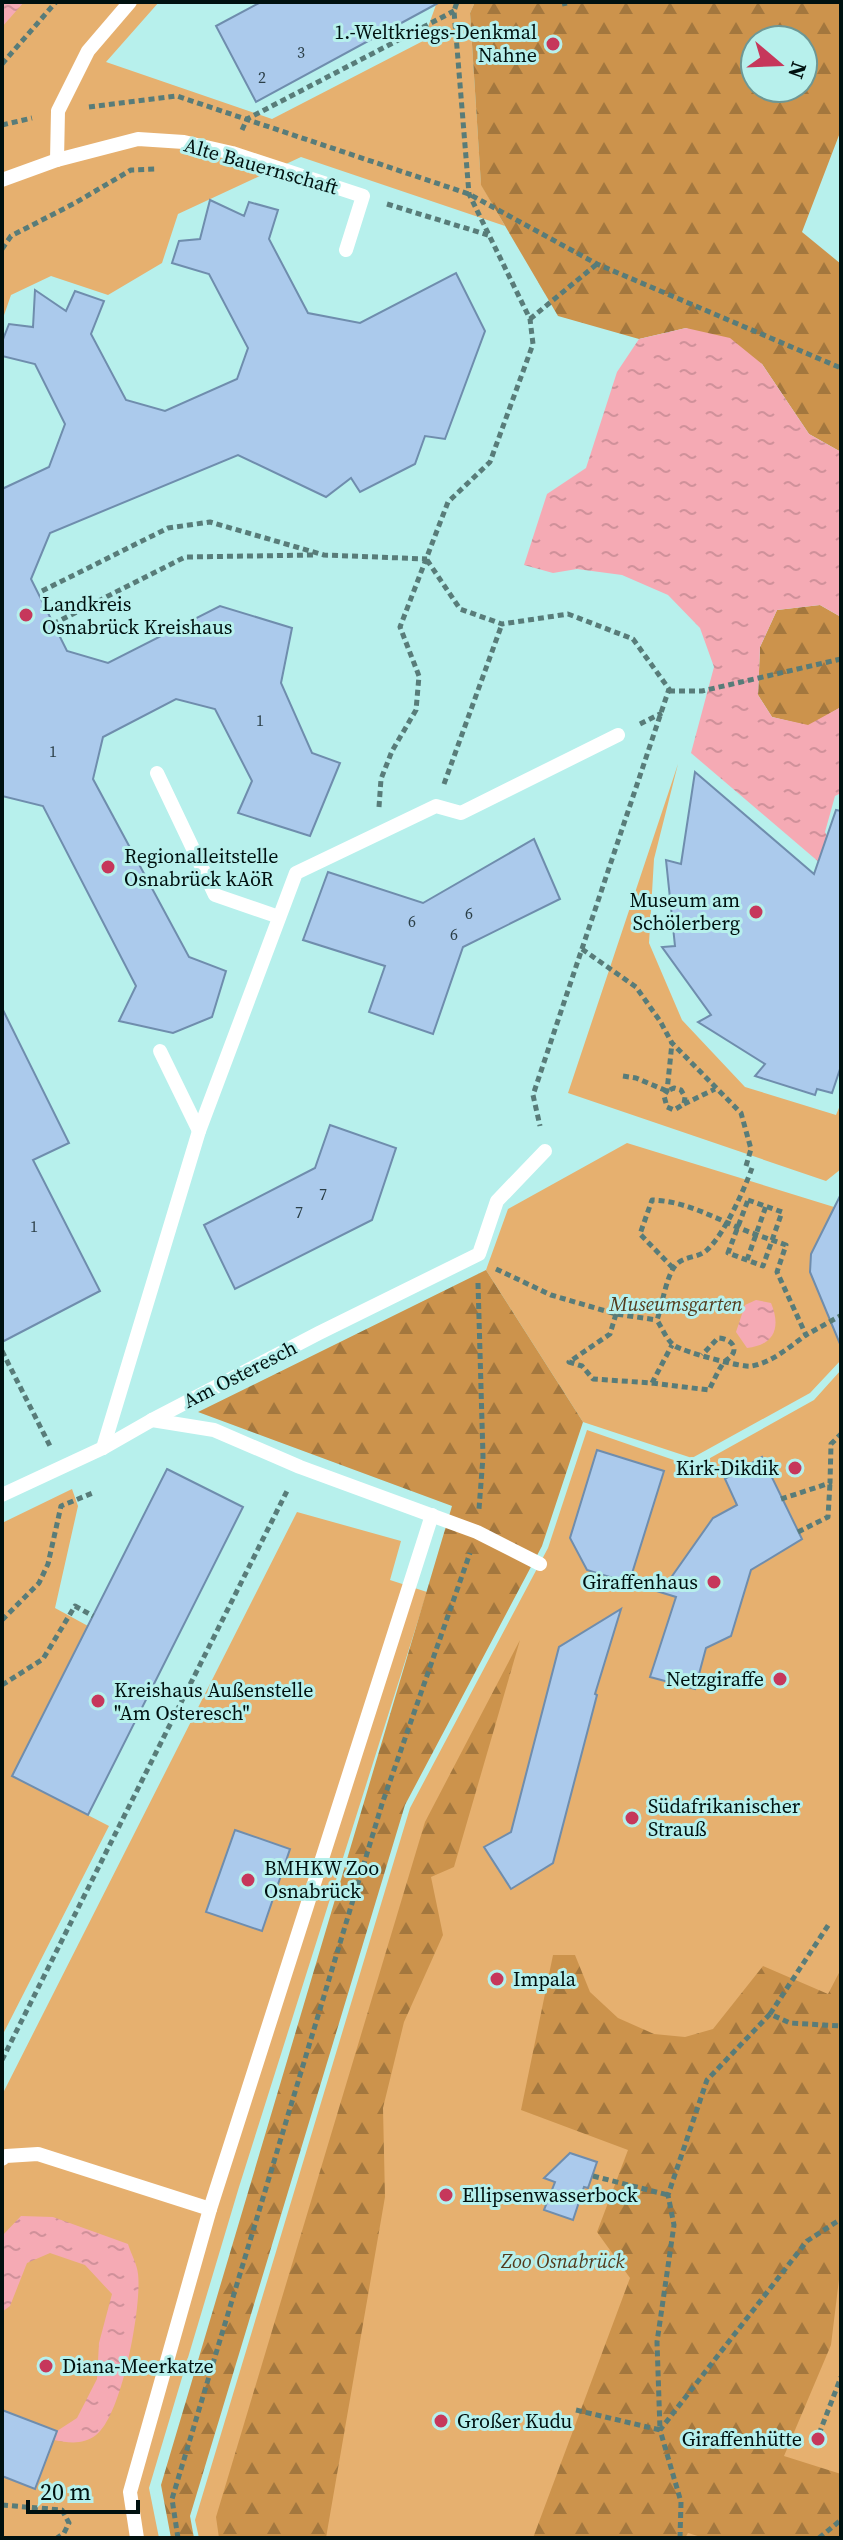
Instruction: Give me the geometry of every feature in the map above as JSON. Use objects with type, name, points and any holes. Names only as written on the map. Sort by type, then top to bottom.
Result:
[{"type":"lane","points":[[57,160],[58,111],[88,51],[130,2]]},
{"type":"lane","name":"Alte Bauernschaft","points":[[2,180],[57,160],[138,139],[184,142],[232,153],[363,196],[346,250]]},
{"type":"lane","points":[[103,1448],[199,1131],[296,873],[436,806],[461,813],[618,735]]},
{"type":"lane","points":[[157,773],[215,895],[279,917]]},
{"type":"lane","points":[[160,1051],[199,1131]]},
{"type":"lane","points":[[479,1258],[497,1201],[545,1151]]},
{"type":"lane","name":"Am Osteresch","points":[[2,1495],[103,1448],[319,1333],[479,1258]]},
{"type":"lane","points":[[152,1420],[214,1430],[300,1467],[477,1532],[540,1564]]},
{"type":"lane","points":[[137,2538],[130,2492],[210,2209],[432,1515]]},
{"type":"lane","points":[[2,2159],[6,2156],[38,2154],[210,2209]]},
{"type":"path","points":[[2,64],[56,2]]},
{"type":"path","points":[[376,835],[381,779],[392,751],[416,710],[419,676],[400,627],[448,502],[490,462],[533,344],[530,319],[469,194],[454,11],[457,2]]},
{"type":"path","points":[[247,119],[454,11]]},
{"type":"path","points":[[58,111],[177,96],[469,194],[597,264],[841,368]]},
{"type":"path","points":[[2,236],[11,236],[131,170],[170,168]]},
{"type":"path","points":[[363,196],[489,235]]},
{"type":"path","points":[[2,249],[11,236]]},
{"type":"path","points":[[530,319],[597,264]]},
{"type":"path","points":[[42,591],[168,528],[210,522],[324,555]]},
{"type":"path","points":[[53,624],[185,557],[324,555],[427,559]]},
{"type":"path","points":[[427,559],[460,609],[502,624],[568,614],[633,639],[669,691]]},
{"type":"path","points":[[436,806],[502,624]]},
{"type":"path","points":[[669,691],[702,691],[841,659]]},
{"type":"path","points":[[545,1151],[533,1095],[669,691]]},
{"type":"path","points":[[582,949],[636,987],[672,1043],[741,1113],[751,1149],[749,1167],[727,1222],[714,1243],[704,1253],[685,1257],[673,1268],[657,1320],[672,1345],[717,1361],[725,1360],[748,1367],[770,1360],[840,1316]]},
{"type":"path","points":[[672,1043],[664,1096],[667,1107],[674,1110],[715,1089]]},
{"type":"path","points":[[623,1076],[667,1091],[674,1088],[681,1090],[685,1097],[684,1104]]},
{"type":"path","points":[[673,1268],[640,1234],[652,1200],[668,1201],[708,1213],[738,1228],[786,1245],[777,1272],[806,1335]]},
{"type":"path","points":[[748,1200],[766,1206],[782,1212],[763,1266],[728,1253],[748,1200]]},
{"type":"path","points":[[747,1260],[766,1206]]},
{"type":"path","points":[[178,2538],[172,2499],[176,2484],[382,1804],[477,1532],[483,1457],[479,1258],[551,1295],[616,1314],[657,1320]]},
{"type":"path","points":[[616,1314],[610,1334],[569,1362],[582,1366],[593,1379],[709,1390],[725,1360],[731,1356],[734,1349],[732,1342],[718,1338],[701,1356]]},
{"type":"path","points":[[652,1383],[672,1345]]},
{"type":"path","points":[[2,1351],[61,1467]]},
{"type":"path","points":[[798,1532],[828,1517],[831,1444],[841,1434]]},
{"type":"path","points":[[2,2060],[300,1467]]},
{"type":"path","points":[[781,1499],[830,1483]]},
{"type":"path","points":[[2,1620],[39,1583],[48,1564],[61,1506],[95,1492]]},
{"type":"path","points":[[2,1685],[43,1659],[75,1606],[93,1616]]},
{"type":"path","points":[[680,2538],[681,2502],[660,2430],[657,2342],[674,2225],[668,2195],[707,2080],[770,2014],[829,1924]]},
{"type":"path","points":[[770,2014],[790,2023],[841,2026]]},
{"type":"path","points":[[593,2176],[668,2195]]},
{"type":"path","points":[[660,2430],[807,2241],[841,2219]]},
{"type":"path","points":[[819,2434],[841,2377]]},
{"type":"path","points":[[576,2410],[660,2430]]},
{"type":"path","points":[[2,2505],[62,2510],[69,2523],[57,2538]]},
{"type":"path","points":[[819,2538],[841,2520]]},
{"type":"green space","points":[[2,2],[159,2],[106,62],[272,119],[423,41],[437,2],[475,2],[470,13],[481,184],[505,226],[301,157],[178,214],[162,263],[108,295],[51,276],[11,295],[2,321]]},
{"type":"green space","points":[[475,2],[841,2],[841,130],[802,232],[841,264],[841,452],[809,434],[762,364],[686,328],[639,339],[558,316],[481,185],[470,13]]},
{"type":"green space","points":[[820,605],[841,617],[841,707],[809,726],[772,717],[758,695],[760,647],[777,610]]},
{"type":"green space","points":[[678,764],[654,859],[649,943],[682,1020],[745,1087],[836,1115],[841,1103],[841,1169],[826,1181],[568,1093]]},
{"type":"green space","name":"Museumsgarten","points":[[627,1143],[834,1207],[841,1206],[841,1360],[810,1393],[692,1458],[583,1422],[486,1270],[508,1209]]},
{"type":"green space","points":[[486,1270],[583,1422],[542,1546],[405,1805],[190,2516],[194,2538],[171,2538],[161,2485],[452,1506],[198,1412]]},
{"type":"green space","name":"Zoo Osnabrück","points":[[841,1370],[841,2538],[199,2538],[195,2520],[410,1808],[548,1548],[587,1430],[694,1467],[814,1400]]},
{"type":"green space","points":[[72,1489],[78,1506],[55,1608],[88,1626],[12,1776],[109,1826],[2,2036],[2,1523]]},
{"type":"green space","points":[[297,1512],[401,1541],[390,1580],[427,1592],[239,2187],[149,2488],[159,2538],[2,2538],[2,2095]]},
{"type":"green space","points":[[520,1640],[454,1867],[431,1877],[443,1935],[404,2022],[383,2108],[385,2197],[326,2538],[219,2538],[216,2517],[425,1822]]},
{"type":"green space","points":[[553,1955],[575,1955],[590,1992],[618,2018],[654,2034],[685,2037],[713,2029],[763,1966],[828,1994],[841,1969],[841,2263],[831,2345],[784,2456],[841,2474],[841,2538],[704,2538],[688,2533],[685,2538],[533,2538],[630,2278],[597,2232],[628,2150],[521,2110]]},
{"type":"water","points":[[2,2],[24,2],[2,27]]},
{"type":"water","points":[[686,328],[730,338],[762,364],[809,434],[841,452],[841,617],[820,605],[777,610],[760,647],[758,695],[772,717],[808,725],[841,707],[841,793],[835,796],[825,832],[841,863],[834,875],[691,753],[714,667],[700,628],[668,595],[622,575],[577,569],[553,573],[524,565],[547,494],[586,468],[617,372],[639,339]]},
{"type":"water","points":[[756,1300],[771,1303],[775,1327],[770,1339],[747,1348],[736,1332],[745,1305]]},
{"type":"water","points":[[21,2216],[53,2217],[128,2244],[136,2266],[137,2310],[122,2384],[105,2424],[96,2435],[81,2442],[54,2440],[57,2431],[77,2418],[97,2379],[99,2343],[112,2294],[85,2265],[50,2253],[27,2263],[10,2306],[2,2312],[2,2236]]},
{"type":"building","points":[[261,2],[440,2],[256,102],[216,26]]},
{"type":"building","name":"Landkreis Osnabrück Kreishaus","points":[[210,200],[244,216],[249,202],[278,210],[269,239],[308,313],[360,323],[456,273],[485,331],[445,439],[425,436],[415,464],[360,492],[351,478],[326,497],[238,455],[50,533],[31,579],[67,651],[108,663],[220,606],[292,628],[281,683],[312,753],[340,763],[310,836],[238,813],[252,781],[215,709],[176,699],[103,737],[93,779],[189,957],[226,971],[212,1017],[173,1033],[119,1021],[136,986],[43,806],[2,796],[2,489],[49,467],[65,424],[35,364],[2,356],[2,342],[9,324],[33,327],[35,290],[66,311],[75,291],[104,301],[91,334],[126,400],[165,411],[237,379],[248,348],[209,274],[172,263],[179,241],[200,239]]},
{"type":"building","name":"Museum am Schölerberg","points":[[695,772],[814,874],[836,810],[841,811],[841,1066],[832,1093],[817,1089],[815,1095],[755,1076],[765,1064],[698,1022],[711,1015],[662,947],[675,946],[666,860],[681,864]]},
{"type":"building","points":[[534,839],[560,899],[463,947],[433,1034],[369,1012],[385,966],[303,940],[328,872],[423,903]]},
{"type":"building","points":[[2,1008],[69,1143],[33,1160],[100,1291],[2,1342]]},
{"type":"building","points":[[330,1125],[396,1148],[372,1220],[235,1289],[204,1225],[315,1168]]},
{"type":"building","points":[[841,1194],[840,1344],[810,1272],[811,1254]]},
{"type":"building","points":[[597,1450],[664,1471],[629,1583],[587,1570],[570,1538]]},
{"type":"building","name":"Giraffenhaus","points":[[762,1457],[802,1539],[751,1570],[731,1636],[706,1648],[695,1689],[650,1677],[676,1597],[650,1589],[670,1579],[713,1518],[737,1505],[725,1479]]},
{"type":"building","name":"Kreishaus Außenstelle \"Am Osteresch\"","points":[[167,1469],[243,1507],[88,1815],[12,1776]]},
{"type":"building","points":[[621,1609],[595,1694],[553,1863],[511,1889],[484,1847],[511,1832],[559,1647]]},
{"type":"building","name":"BMHKW Zoo Osnabrück","points":[[235,1830],[290,1849],[262,1931],[206,1912]]},
{"type":"building","points":[[570,2153],[597,2162],[588,2188],[584,2187],[573,2220],[544,2210],[555,2182],[544,2178]]},
{"type":"building","points":[[2,2410],[57,2431],[35,2489],[2,2476]]},
{"type":"place","name":"1.-Weltkriegs-Denkmal Nahne","points":[[553,44]]},
{"type":"place","name":"Landkreis Osnabrück Kreishaus","points":[[26,615]]},
{"type":"place","name":"Regionalleitstelle Osnabrück kAöR","points":[[108,867]]},
{"type":"place","name":"Museum am Schölerberg","points":[[756,912]]},
{"type":"place","name":"Kirk-Dikdik","points":[[795,1468]]},
{"type":"place","name":"Giraffenhaus","points":[[714,1582]]},
{"type":"place","name":"Netzgiraffe","points":[[780,1679]]},
{"type":"place","name":"Kreishaus Außenstelle \"Am Osteresch\"","points":[[98,1701]]},
{"type":"place","name":"Südafrikanischer Strauß","points":[[632,1818]]},
{"type":"place","name":"BMHKW Zoo Osnabrück","points":[[248,1880]]},
{"type":"place","name":"Impala","points":[[497,1979]]},
{"type":"place","name":"Ellipsenwasserbock","points":[[446,2195]]},
{"type":"place","name":"Diana-Meerkatze","points":[[46,2366]]},
{"type":"place","name":"Großer Kudu","points":[[441,2421]]},
{"type":"place","name":"Giraffenhütte","points":[[818,2439]]}]
